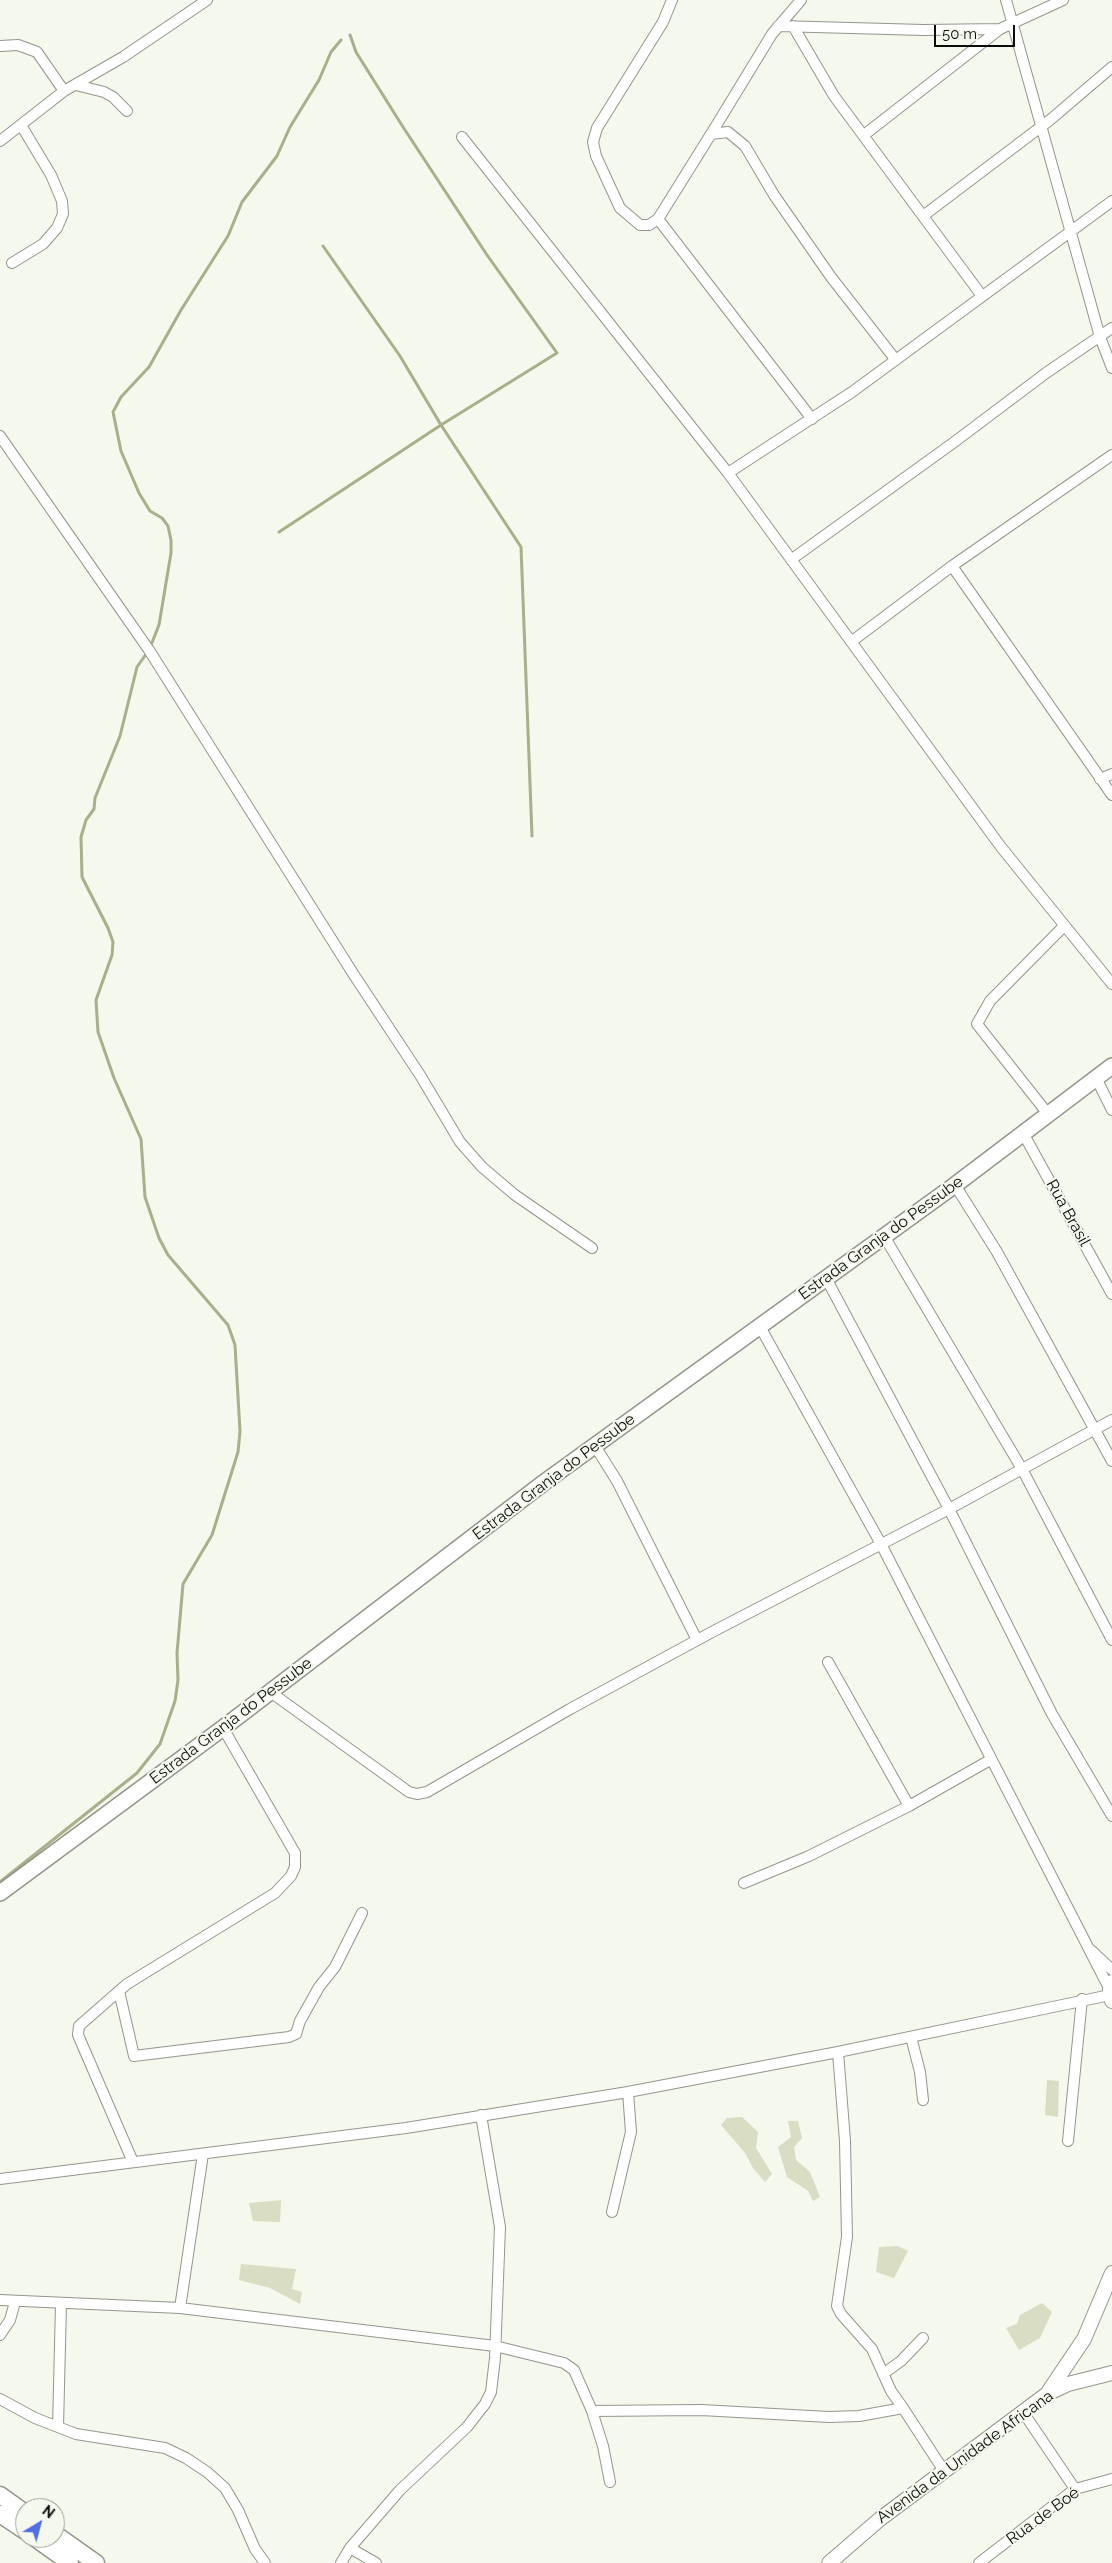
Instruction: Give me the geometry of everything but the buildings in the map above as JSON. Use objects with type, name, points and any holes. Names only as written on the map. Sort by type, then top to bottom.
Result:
[{"type":"main road","name":"Estrada Granja do Pessube","points":[[0,1893],[223,1728],[269,1691],[595,1446],[759,1325],[955,1185],[1112,1066]]},
{"type":"main road","points":[[0,2495],[15,2506]]},
{"type":"main road","points":[[0,2514],[15,2524]]},
{"type":"main road","points":[[65,2541],[96,2563]]},
{"type":"main road","points":[[49,2548],[70,2563]]},
{"type":"street","points":[[0,140],[64,91],[123,57],[207,0]]},
{"type":"street","points":[[672,0],[663,22],[597,128],[594,142],[596,156],[620,208],[640,225],[650,224],[658,219],[758,54],[796,2]]},
{"type":"street","points":[[1006,0],[1100,337],[1112,368]]},
{"type":"street","points":[[864,135],[1000,29],[1061,0]]},
{"type":"street","points":[[778,26],[924,30],[1000,29]]},
{"type":"street","points":[[793,26],[825,83],[982,296]]},
{"type":"street","points":[[0,46],[18,45],[37,52],[64,91]]},
{"type":"street","points":[[923,216],[1042,126],[1112,67]]},
{"type":"street","points":[[76,85],[104,92],[113,97],[127,111]]},
{"type":"street","points":[[12,263],[43,244],[57,228],[63,214],[62,201],[51,174],[21,125]]},
{"type":"street","points":[[711,134],[728,132],[746,146],[774,195],[831,276],[895,359]]},
{"type":"street","points":[[462,137],[728,473],[1001,847],[1112,984]]},
{"type":"street","points":[[728,473],[812,419],[1071,233],[1112,201]]},
{"type":"street","points":[[658,219],[812,419]]},
{"type":"street","points":[[792,559],[953,443],[1046,373],[1112,328]]},
{"type":"street","points":[[0,436],[149,650],[354,975],[420,1075],[460,1142],[482,1167],[515,1195],[592,1248]]},
{"type":"street","points":[[851,642],[952,566],[1112,455]]},
{"type":"street","points":[[952,566],[1112,795]]},
{"type":"street","points":[[1100,779],[1112,774]]},
{"type":"street","points":[[1048,1114],[977,1024],[990,1001],[1064,926]]},
{"type":"street","points":[[1096,1078],[1112,1110]]},
{"type":"street","name":"Rua Brasil","points":[[1024,1133],[1112,1294]]},
{"type":"street","points":[[955,1185],[997,1252],[1112,1461]]},
{"type":"street","points":[[884,1236],[1022,1469],[1112,1640]]},
{"type":"street","points":[[826,1278],[949,1509],[1052,1714],[1112,1816]]},
{"type":"street","points":[[0,2179],[406,2128],[628,2092],[911,2037],[1111,1992],[990,1760],[881,1544],[759,1325]]},
{"type":"street","points":[[269,1691],[409,1792],[417,1794],[442,1785],[570,1709],[697,1640],[949,1509],[1112,1420]]},
{"type":"street","points":[[595,1446],[617,1481],[697,1640]]},
{"type":"street","points":[[828,1662],[909,1806]]},
{"type":"street","points":[[133,2162],[78,2034],[82,2021],[119,1991],[275,1893],[291,1876],[295,1866],[295,1853],[223,1728]]},
{"type":"street","points":[[744,1883],[809,1856],[909,1806],[990,1760]]},
{"type":"street","points":[[119,1991],[134,2056],[289,2037],[296,2034],[300,2021],[319,1987],[335,1967],[362,1913]]},
{"type":"street","points":[[1088,1948],[1112,1970]]},
{"type":"street","points":[[1068,2141],[1082,1999]]},
{"type":"street","points":[[911,2037],[920,2072],[923,2100]]},
{"type":"street","points":[[838,2052],[845,2140],[847,2237],[837,2306],[841,2314],[872,2349],[891,2391],[944,2471]]},
{"type":"street","points":[[612,2212],[631,2132],[628,2092]]},
{"type":"street","points":[[341,2563],[350,2548],[400,2490],[467,2428],[485,2404],[493,2381],[500,2227],[481,2115]]},
{"type":"street","points":[[180,2308],[203,2154]]},
{"type":"street","points":[[1047,2394],[1070,2364],[1084,2339],[1112,2273]]},
{"type":"street","points":[[0,2300],[180,2308],[495,2346],[564,2362],[574,2370],[592,2411],[603,2446],[610,2482]]},
{"type":"street","points":[[0,2335],[10,2320],[15,2302]]},
{"type":"street","points":[[58,2427],[61,2304]]},
{"type":"street","points":[[883,2374],[901,2361],[923,2338]]},
{"type":"street","name":"Avenida da Unidade Africana","points":[[829,2563],[880,2519],[1047,2394],[1068,2384],[1112,2373]]},
{"type":"street","points":[[0,2399],[35,2418],[76,2434],[165,2448],[207,2472],[225,2488],[264,2563]]},
{"type":"street","points":[[592,2411],[691,2410],[829,2417],[860,2416],[903,2408]]},
{"type":"street","points":[[1023,2412],[1075,2489]]},
{"type":"street","name":"Rua de Boé","points":[[979,2563],[1075,2489],[1112,2479]]},
{"type":"street","points":[[350,2548],[376,2563]]},
{"type":"green space","points":[[1047,2080],[1059,2081],[1058,2117],[1045,2115]]},
{"type":"green space","points":[[742,2117],[758,2132],[756,2148],[772,2174],[765,2182],[753,2168],[745,2153],[721,2125],[727,2118]]},
{"type":"green space","points":[[788,2121],[798,2121],[802,2138],[794,2147],[796,2160],[810,2172],[820,2197],[813,2201],[808,2191],[787,2177],[778,2147],[791,2137]]},
{"type":"green space","points":[[281,2200],[280,2222],[253,2221],[249,2203]]},
{"type":"green space","points":[[898,2246],[908,2251],[894,2278],[876,2272],[879,2247]]},
{"type":"green space","points":[[241,2264],[296,2269],[292,2289],[302,2292],[300,2304],[270,2288],[239,2280]]},
{"type":"green space","points":[[1042,2303],[1052,2312],[1040,2338],[1019,2350],[1006,2328],[1017,2324],[1020,2315]]},
{"type":"waterway","points":[[279,532],[441,425],[557,353],[487,255],[403,127],[356,52],[350,35]]},
{"type":"waterway","points":[[0,1882],[137,1773],[160,1744],[175,1701],[178,1680],[177,1653],[183,1584],[212,1535],[238,1452],[240,1431],[235,1345],[228,1325],[168,1255],[159,1238],[145,1197],[141,1139],[114,1078],[98,1032],[96,1000],[112,955],[113,942],[108,928],[82,877],[81,837],[86,820],[94,809],[95,798],[120,736],[137,667],[149,650],[159,625],[171,553],[168,526],[162,518],[150,511],[139,493],[121,451],[113,412],[121,397],[149,367],[181,310],[228,236],[242,202],[277,156],[290,127],[319,80],[331,52],[341,40]]},
{"type":"waterway","points":[[323,246],[400,356],[441,425],[521,547],[532,836]]}]
